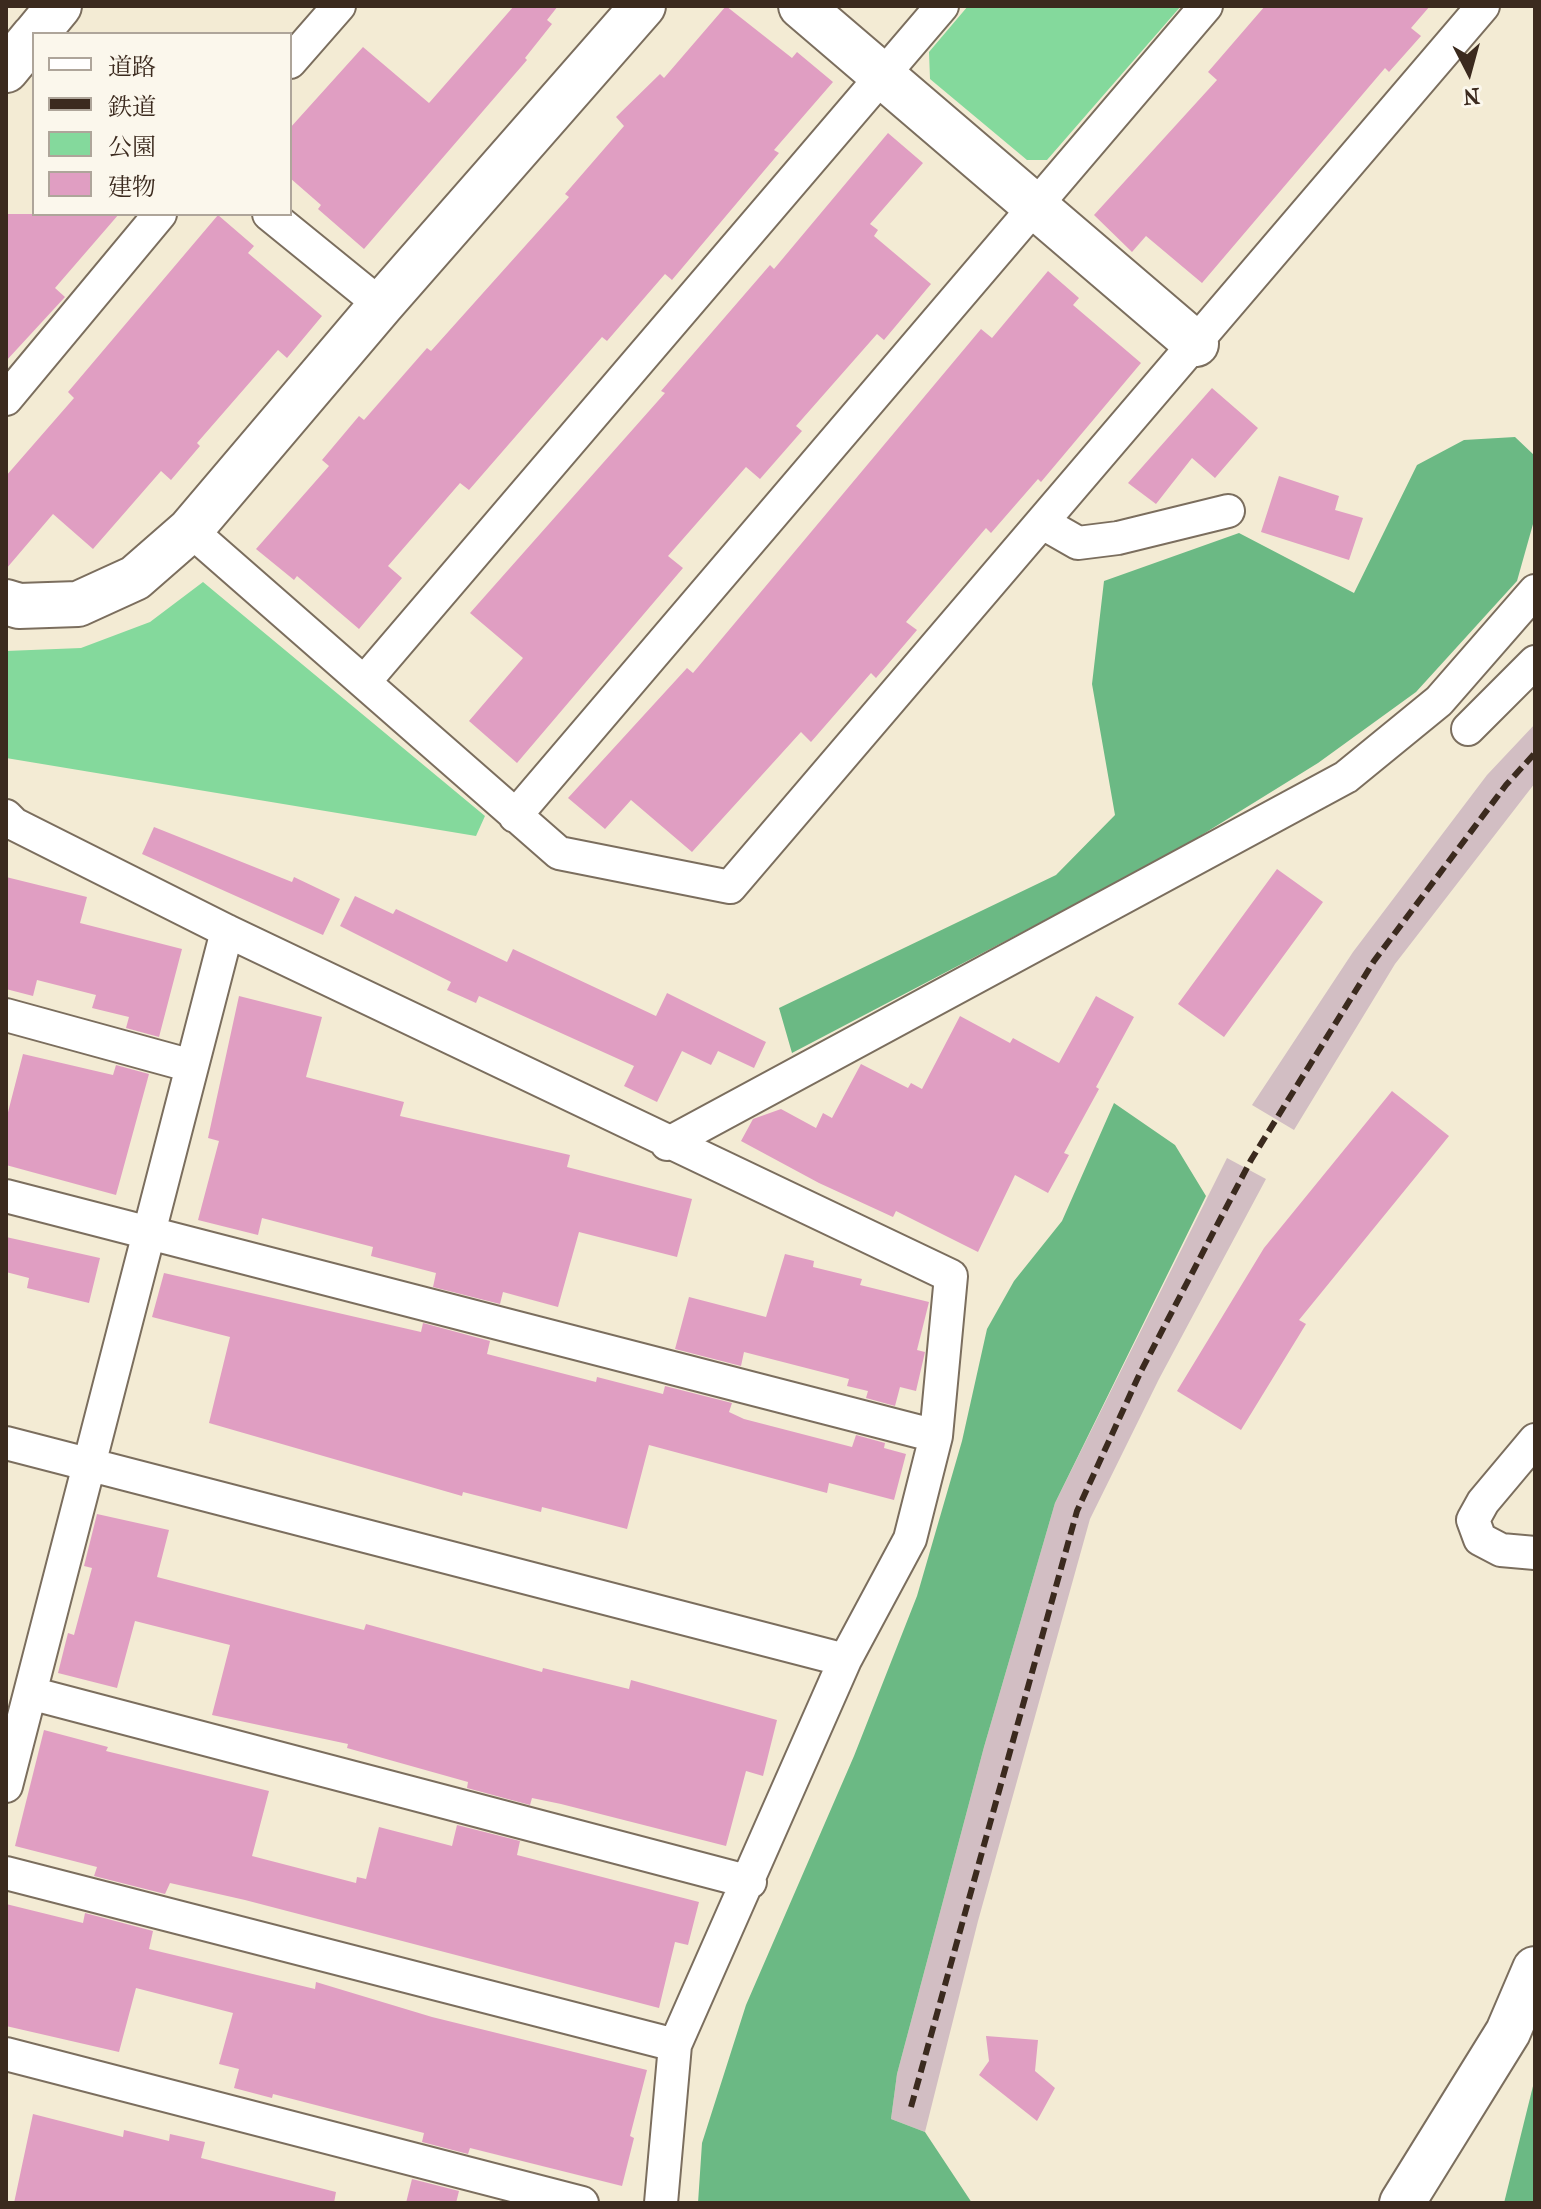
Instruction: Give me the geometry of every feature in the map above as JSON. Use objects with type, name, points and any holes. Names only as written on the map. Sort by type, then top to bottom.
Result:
[{"type":"street","points":[[292,60],[339,6]]},
{"type":"street","points":[[6,602],[19,606],[78,604],[135,578],[190,530],[381,305],[643,6]]},
{"type":"street","points":[[801,6],[1196,344]]},
{"type":"street","points":[[365,681],[942,6]]},
{"type":"street","points":[[515,816],[1206,6]]},
{"type":"street","points":[[190,530],[559,853],[730,887],[1483,6]]},
{"type":"street","points":[[6,70],[32,43]]},
{"type":"street","points":[[6,399],[158,216]]},
{"type":"street","points":[[271,216],[381,305]]},
{"type":"street","points":[[1043,523],[1078,543],[1118,538],[1228,511]]},
{"type":"street","points":[[667,1144],[1346,777],[1439,701],[1535,591]]},
{"type":"street","points":[[1468,729],[1535,662]]},
{"type":"street","points":[[9,821],[227,931],[667,1144],[951,1276],[936,1436],[910,1539],[845,1660],[750,1882],[675,2045],[661,2203]]},
{"type":"street","points":[[6,1786],[227,931]]},
{"type":"street","points":[[6,1015],[192,1066]]},
{"type":"street","points":[[6,1196],[936,1436]]},
{"type":"street","points":[[1535,1440],[1483,1502],[1473,1520],[1480,1539],[1501,1550],[1535,1553]]},
{"type":"street","points":[[6,1443],[845,1660]]},
{"type":"street","points":[[30,1693],[750,1882]]},
{"type":"street","points":[[6,1873],[675,2045]]},
{"type":"street","points":[[1402,2203],[1508,2032],[1535,1969]]},
{"type":"street","points":[[6,2054],[582,2203]]},
{"type":"shaded area","points":[[1535,724],[1535,783],[1395,964],[1294,1130],[1252,1105],[1353,952],[1487,775]]},
{"type":"shaded area","points":[[1227,1158],[1266,1179],[1159,1379],[1090,1519],[978,1921],[925,2132],[891,2119],[897,2074],[984,1747],[1055,1503]]},
{"type":"green space","points":[[968,6],[1181,6],[1047,160],[1027,160],[930,79],[929,52]]},
{"type":"green space","points":[[1515,437],[1535,456],[1535,517],[1517,581],[1416,692],[1318,763],[1171,854],[792,1053],[779,1008],[1056,875],[1115,815],[1092,684],[1104,581],[1239,533],[1354,593],[1417,465],[1464,440]]},
{"type":"green space","points":[[203,582],[485,816],[476,836],[6,758],[6,651],[81,648],[150,622]]},
{"type":"green space","points":[[1114,1103],[1175,1145],[1206,1196],[1055,1503],[984,1747],[897,2074],[891,2119],[925,2132],[972,2203],[698,2203],[702,2143],[746,2005],[854,1756],[917,1596],[962,1441],[987,1329],[1014,1281],[1062,1221]]},
{"type":"green space","points":[[1535,2078],[1535,2203],[1504,2203]]},
{"type":"building","points":[[514,6],[558,6],[547,20],[552,24],[525,58],[527,60],[364,249],[318,209],[321,205],[292,180],[292,126],[363,47],[429,103]]},
{"type":"building","points":[[726,6],[792,58],[797,52],[833,82],[774,150],[779,153],[672,280],[665,274],[607,341],[602,337],[469,490],[460,483],[388,566],[402,578],[359,629],[297,576],[294,580],[256,549],[329,466],[322,460],[359,416],[364,420],[427,348],[431,351],[569,197],[565,194],[624,126],[616,117],[660,74],[664,78]]},
{"type":"building","points":[[1265,6],[1430,6],[1411,28],[1421,36],[1389,72],[1385,68],[1202,283],[1146,236],[1132,252],[1094,215],[1217,80],[1208,72]]},
{"type":"building","points":[[888,133],[923,163],[870,224],[878,230],[874,236],[931,284],[884,340],[877,334],[796,426],[802,431],[760,479],[746,467],[668,556],[683,568],[517,763],[469,721],[523,658],[470,613],[665,393],[661,391],[770,265],[774,269]]},
{"type":"building","points":[[6,214],[117,216],[55,288],[65,297],[6,361]]},
{"type":"building","points":[[217,216],[254,246],[248,253],[322,316],[287,358],[278,350],[197,443],[200,446],[171,480],[161,471],[93,549],[53,514],[6,569],[6,476],[74,398],[68,392]]},
{"type":"building","points":[[1048,271],[1079,298],[1073,305],[1141,363],[1041,482],[1038,479],[991,533],[986,528],[906,622],[917,630],[876,678],[871,673],[811,742],[801,732],[692,852],[631,800],[605,829],[568,798],[687,668],[693,673],[981,329],[992,338]]},
{"type":"building","points":[[1212,388],[1258,428],[1215,478],[1192,458],[1156,504],[1128,483]]},
{"type":"building","points":[[1279,476],[1339,496],[1335,510],[1363,518],[1349,560],[1261,532]]},
{"type":"building","points":[[154,827],[292,882],[294,877],[340,899],[323,935],[142,854]]},
{"type":"building","points":[[1277,869],[1323,902],[1224,1037],[1178,1004]]},
{"type":"building","points":[[6,877],[87,897],[80,923],[182,949],[159,1037],[126,1028],[129,1017],[92,1008],[96,995],[37,980],[33,996],[6,989]]},
{"type":"building","points":[[355,896],[393,914],[396,909],[507,962],[513,949],[656,1016],[667,993],[766,1042],[754,1068],[718,1051],[711,1065],[682,1051],[657,1102],[624,1086],[634,1066],[479,996],[476,1003],[447,990],[451,982],[340,926]]},
{"type":"building","points":[[239,996],[322,1017],[306,1077],[404,1102],[400,1116],[570,1155],[567,1167],[692,1199],[677,1257],[579,1232],[558,1307],[503,1292],[500,1304],[433,1287],[436,1273],[371,1256],[373,1247],[262,1218],[258,1235],[198,1220],[219,1141],[208,1138]]},
{"type":"building","points":[[1096,996],[1134,1017],[1096,1087],[1099,1089],[1064,1153],[1069,1155],[1048,1193],[1015,1175],[978,1252],[896,1211],[893,1217],[819,1183],[741,1141],[753,1119],[781,1109],[816,1128],[823,1113],[832,1118],[861,1064],[908,1088],[911,1083],[922,1089],[960,1016],[1010,1043],[1013,1038],[1059,1063]]},
{"type":"building","points":[[23,1054],[113,1075],[116,1065],[149,1074],[116,1195],[6,1165],[6,1120]]},
{"type":"building","points":[[1392,1091],[1449,1136],[1299,1320],[1306,1324],[1241,1430],[1177,1391],[1264,1248]]},
{"type":"building","points":[[6,1237],[100,1258],[89,1303],[27,1288],[29,1278],[6,1272]]},
{"type":"building","points":[[785,1254],[814,1261],[813,1267],[862,1279],[860,1285],[929,1302],[917,1350],[925,1352],[916,1391],[900,1387],[895,1406],[866,1398],[868,1391],[847,1386],[849,1379],[744,1352],[741,1366],[675,1349],[689,1297],[766,1317]]},
{"type":"building","points":[[164,1273],[421,1332],[423,1323],[490,1341],[487,1354],[596,1382],[597,1377],[663,1394],[665,1386],[732,1403],[729,1412],[744,1419],[852,1447],[856,1435],[885,1443],[884,1448],[906,1454],[894,1500],[829,1483],[827,1493],[649,1445],[627,1529],[542,1507],[541,1512],[463,1492],[462,1496],[209,1423],[230,1337],[152,1317]]},
{"type":"building","points":[[97,1514],[169,1530],[157,1577],[364,1630],[366,1624],[542,1672],[543,1668],[629,1689],[631,1680],[777,1720],[763,1776],[746,1771],[726,1846],[561,1804],[532,1798],[530,1805],[467,1788],[468,1782],[347,1748],[348,1744],[212,1715],[230,1645],[135,1621],[117,1688],[58,1673],[68,1633],[74,1635],[92,1568],[84,1566]]},
{"type":"building","points":[[44,1730],[108,1747],[106,1751],[269,1791],[252,1856],[356,1883],[357,1877],[366,1879],[379,1827],[452,1846],[457,1825],[520,1841],[517,1855],[699,1902],[688,1945],[675,1942],[659,2008],[245,1900],[170,1883],[165,1894],[94,1876],[97,1867],[15,1846]]},
{"type":"building","points":[[6,1904],[83,1923],[85,1913],[153,1931],[149,1949],[315,1989],[316,1982],[432,2017],[647,2070],[630,2136],[634,2138],[622,2186],[470,2148],[468,2154],[422,2142],[424,2133],[273,2094],[272,2098],[234,2088],[239,2069],[219,2064],[233,2013],[136,1988],[119,2052],[6,2026]]},
{"type":"building","points":[[986,2036],[1038,2040],[1035,2071],[1055,2088],[1037,2121],[979,2075],[989,2061]]},
{"type":"building","points":[[33,2114],[123,2137],[124,2130],[169,2141],[170,2134],[205,2142],[201,2158],[336,2192],[334,2203],[14,2203]]},
{"type":"building","points":[[412,2179],[459,2191],[456,2203],[406,2203]]},
{"type":"railway","points":[[911,2107],[1077,1511],[1140,1373],[1251,1160],[1374,961],[1506,785],[1535,753]]}]
